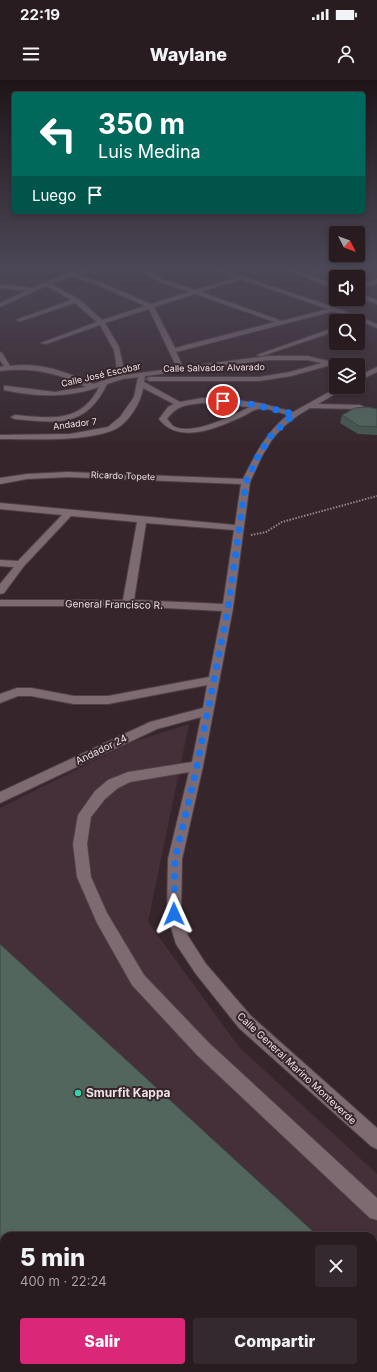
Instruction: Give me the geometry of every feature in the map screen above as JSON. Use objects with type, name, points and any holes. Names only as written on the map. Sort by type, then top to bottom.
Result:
[{"type":"street","points":[[44,343],[90,326]]},
{"type":"street","points":[[104,326],[116,347],[122,377]]},
{"type":"street","points":[[161,326],[181,369]]},
{"type":"street","points":[[172,351],[270,326]]},
{"type":"street","points":[[248,360],[288,344],[329,331]]},
{"type":"street","points":[[0,354],[8,368]]},
{"type":"street","name":"Calle José Escobar","points":[[7,388],[55,394],[69,393],[93,388],[122,377],[141,379],[181,369],[248,360],[286,357],[329,361]]},
{"type":"street","name":"Calle Salvador Alvarado","points":[[141,379],[259,378],[291,374],[329,363]]},
{"type":"street","points":[[0,369],[38,367],[51,369],[71,376],[93,388]]},
{"type":"street","points":[[365,375],[377,369]]},
{"type":"street","points":[[365,372],[369,373]]},
{"type":"street","points":[[141,379],[179,404]]},
{"type":"street","name":"Andador 7","points":[[0,437],[70,436],[110,428],[117,424],[129,411],[138,397],[141,379]]},
{"type":"street","points":[[15,417],[54,420],[74,416],[89,408],[98,397],[104,384]]},
{"type":"street","name":"Calle General Marino Monteverde","points":[[330,394],[294,414],[270,437],[258,456],[246,482],[228,608],[197,766],[175,859],[174,914],[181,939],[201,969],[245,1022],[377,1140]]},
{"type":"street","points":[[260,406],[217,424],[188,430],[171,427],[165,424],[163,419],[168,410],[179,404],[214,400],[260,406],[294,414]]},
{"type":"street","points":[[308,406],[360,407]]},
{"type":"street","name":"Ricardo Topete","points":[[0,482],[29,476],[71,474],[171,477],[246,482]]},
{"type":"street","points":[[0,506],[239,531]]},
{"type":"street","points":[[0,591],[21,564],[69,513]]},
{"type":"street","points":[[128,603],[142,520]]},
{"type":"street","points":[[0,563],[21,564]]},
{"type":"street","name":"General Francisco R.","points":[[0,603],[128,603],[228,608]]},
{"type":"street","points":[[0,699],[17,692],[31,692],[74,700],[108,700],[214,680]]},
{"type":"street","name":"Andador 24","points":[[0,798],[154,725],[207,711]]},
{"type":"street","points":[[197,766],[128,777],[113,784],[100,795],[85,815],[80,844],[84,877],[102,918],[138,980],[203,1049],[337,1172],[377,1211]]},
{"type":"path","points":[[239,531],[261,534],[282,522],[377,496]]},
{"type":"shaded area","points":[[189,724],[148,922],[239,1047],[377,1174],[377,1232],[0,1232],[0,808],[132,742]]},
{"type":"building","points":[[368,407],[377,409],[377,427],[359,426],[342,415],[355,408]]},
{"type":"building","name":"Smurfit Kappa","points":[[0,944],[314,1232],[0,1232]]},
{"type":"place","name":"Smurfit Kappa","points":[[78,1093]]},
{"type":"route","points":[[174,914],[175,859],[197,766],[228,608],[246,482],[258,456],[270,437],[294,414],[246,403],[223,401]]}]
